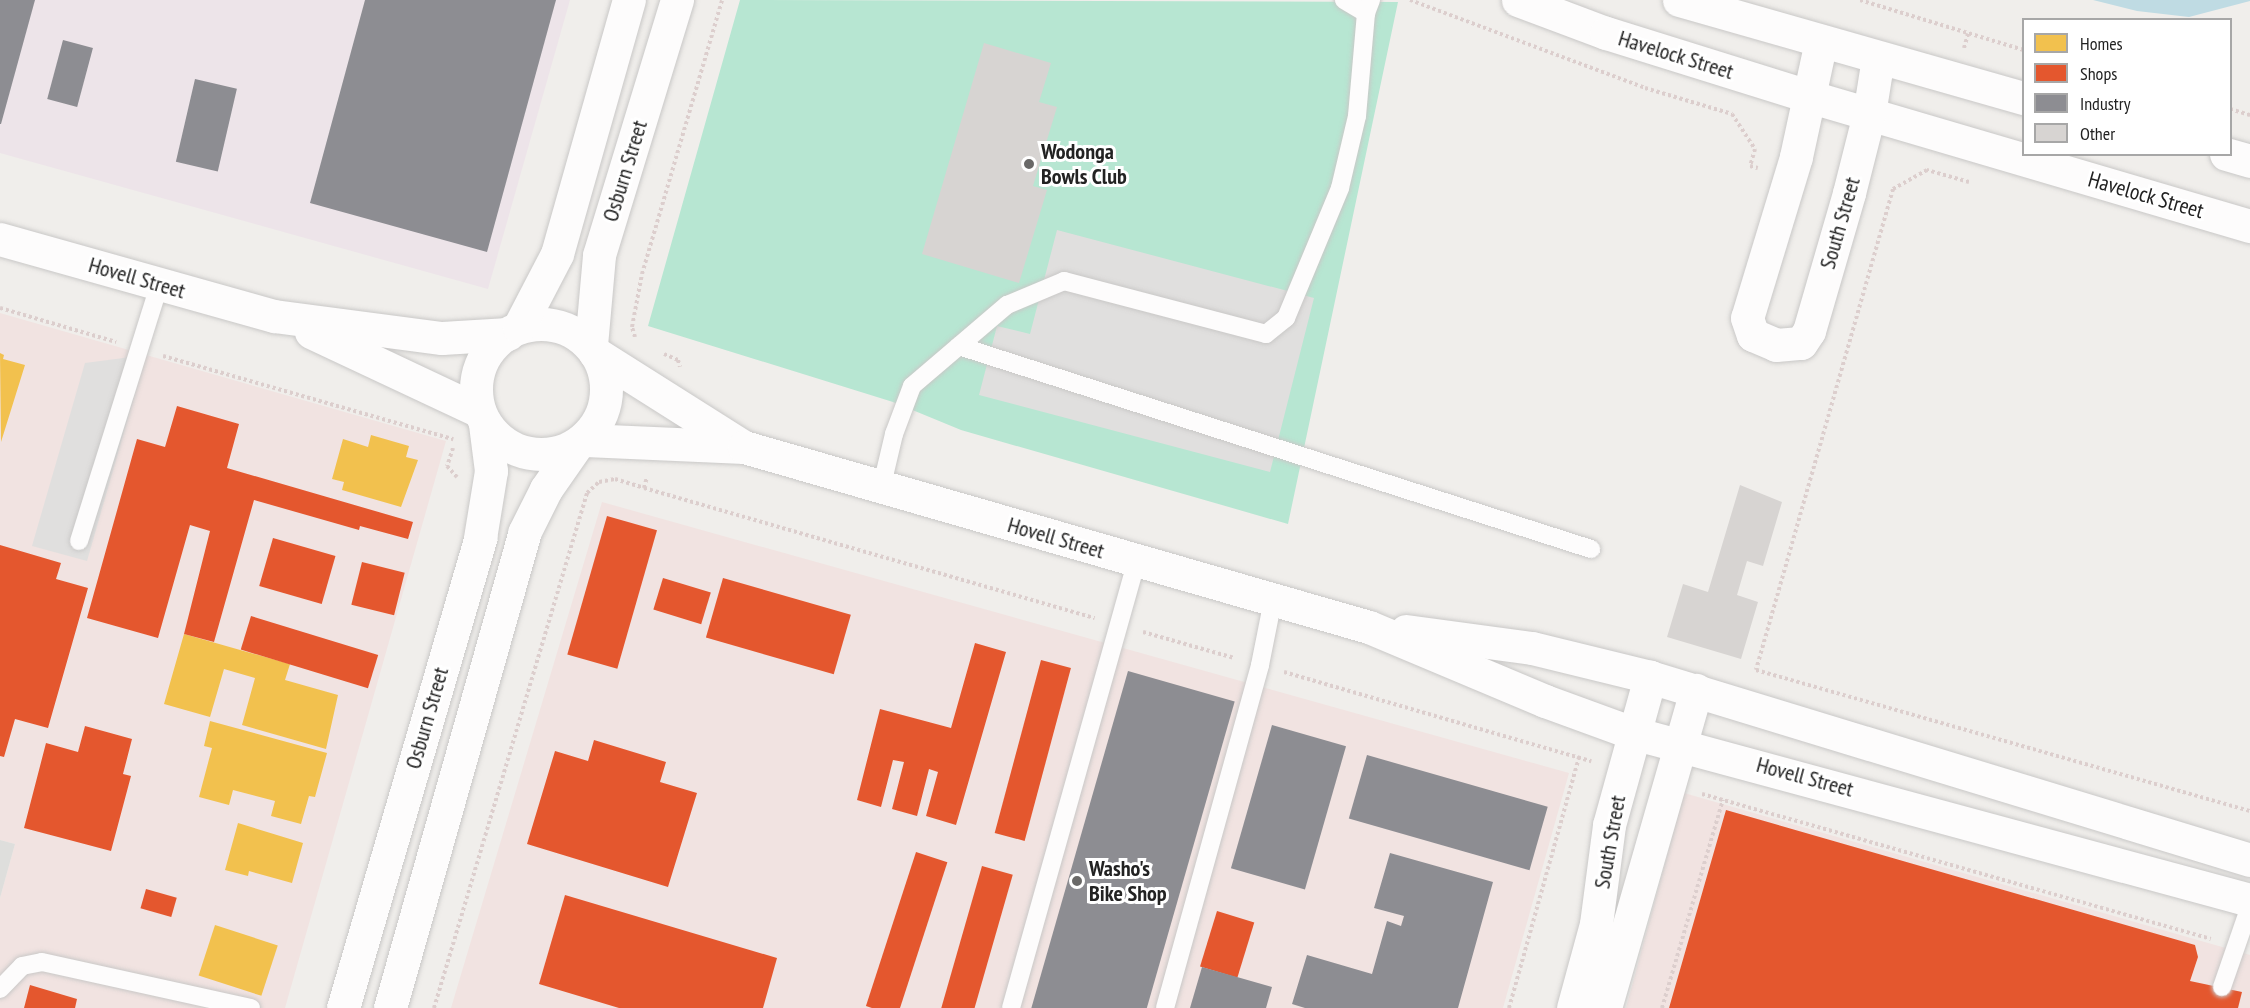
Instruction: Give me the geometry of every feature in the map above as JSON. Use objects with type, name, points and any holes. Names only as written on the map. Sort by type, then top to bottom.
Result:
[{"type":"street","name":"Osburn Street","points":[[513,331],[557,254],[629,0]]},
{"type":"street","name":"Osburn Street","points":[[593,349],[599,255],[677,0]]},
{"type":"street","name":"Havelock Street","points":[[1518,0],[1606,33],[1808,96],[2250,226]]},
{"type":"street","points":[[1679,0],[2022,97]]},
{"type":"street","points":[[1790,177],[1821,41]]},
{"type":"street","points":[[1869,114],[1878,58]]},
{"type":"street","name":"South Street","points":[[1790,177],[1749,311],[1751,331],[1767,342],[1798,345],[1809,331],[1869,114]]},
{"type":"street","points":[[2232,156],[2250,161]]},
{"type":"street","name":"Hovell Street","points":[[0,239],[159,285],[274,315],[434,338],[513,331]]},
{"type":"street","name":"Hovell Street","points":[[274,315],[482,417]]},
{"type":"street","points":[[552,324],[572,330],[593,349],[604,376],[606,397],[602,416],[581,443],[553,453],[525,452],[498,438],[482,417],[477,383],[482,360],[493,344],[513,331],[552,324]]},
{"type":"street","name":"Hovell Street","points":[[593,349],[744,447]]},
{"type":"street","name":"Osburn Street","points":[[343,1008],[480,538],[491,459],[482,417]]},
{"type":"street","name":"Hovell Street","points":[[581,443],[657,442],[744,447],[881,489],[1369,627],[1545,701],[1634,733],[2250,900]]},
{"type":"street","name":"Osburn Street","points":[[390,1008],[524,533],[546,489],[581,443]]},
{"type":"street","name":"Hovell Street","points":[[1369,627],[1532,648],[1650,677],[2250,860]]},
{"type":"street","name":"South Street","points":[[1573,1008],[1596,924],[1609,825],[1650,677]]},
{"type":"street","name":"South Street","points":[[1605,1008],[1696,690]]},
{"type":"lane","points":[[881,489],[894,434],[912,386],[1007,305],[1064,281],[1266,334],[1279,323],[1290,308],[1340,188],[1357,116],[1368,6],[1344,0]]},
{"type":"lane","points":[[79,541],[159,285]]},
{"type":"lane","points":[[960,346],[1591,549]]},
{"type":"lane","points":[[1011,1008],[1137,561]]},
{"type":"lane","points":[[1165,1008],[1260,665],[1273,600]]},
{"type":"lane","points":[[2222,987],[2250,906]]},
{"type":"lane","points":[[0,989],[22,966],[42,962],[251,1008]]},
{"type":"path","points":[[640,344],[632,327],[642,274],[722,0]]},
{"type":"path","points":[[1410,0],[1644,88],[1732,114],[1755,149],[1750,166],[1790,177]]},
{"type":"path","points":[[1860,0],[2022,49]]},
{"type":"path","points":[[2232,110],[2250,115]]},
{"type":"path","points":[[1973,183],[1927,170],[1893,189],[1756,670],[2250,811]]},
{"type":"path","points":[[1849,193],[1889,203]]},
{"type":"path","points":[[0,308],[455,440],[448,470],[456,477],[489,486]]},
{"type":"path","points":[[653,350],[672,357],[680,364],[681,374],[672,401]]},
{"type":"path","points":[[644,488],[657,442]]},
{"type":"path","points":[[434,1008],[587,493],[599,482],[615,479],[1579,757],[1624,772]]},
{"type":"path","points":[[1509,1008],[1579,757]]},
{"type":"path","points":[[1670,785],[2236,945]]},
{"type":"path","points":[[1662,1008],[1723,800]]},
{"type":"shaded area","points":[[0,0],[570,0],[488,289],[0,153]]},
{"type":"shaded area","points":[[1057,230],[1314,298],[1270,472],[979,395],[997,326],[1030,334]]},
{"type":"shaded area","points":[[0,313],[446,441],[285,1008],[0,1008],[0,898],[15,844],[0,840]]},
{"type":"shaded area","points":[[131,357],[144,362],[87,561],[32,546],[85,363]]},
{"type":"shaded area","points":[[602,502],[1569,773],[1503,1008],[451,1008]]},
{"type":"shaded area","points":[[1684,793],[2250,955],[2250,1008],[1626,1008]]},
{"type":"shaded area","points":[[0,840],[15,844],[0,898]]},
{"type":"green space","name":"Wodonga Bowls Club","points":[[740,0],[1398,2],[1288,524],[961,430],[893,402],[648,326]]},
{"type":"water","points":[[2093,0],[2250,1],[2189,17],[2137,11]]},
{"type":"building: Homes","points":[[0,353],[4,355],[3,359],[25,365],[1,442]]},
{"type":"building: Homes","points":[[371,435],[409,446],[406,457],[418,460],[401,507],[342,490],[344,482],[332,479],[343,439],[368,447]]},
{"type":"building: Homes","points":[[184,634],[290,664],[285,680],[338,695],[326,749],[242,725],[255,678],[224,669],[210,717],[164,704]]},
{"type":"building: Homes","points":[[210,721],[327,753],[315,797],[309,796],[301,824],[271,816],[275,801],[233,790],[229,805],[199,797],[212,748],[204,746]]},
{"type":"building: Homes","points":[[238,823],[303,843],[292,883],[249,871],[248,876],[225,870]]},
{"type":"building: Homes","points":[[215,925],[278,945],[261,996],[199,975]]},
{"type":"building: Shops","points":[[177,406],[239,424],[227,468],[413,522],[408,539],[360,526],[359,530],[254,500],[214,642],[184,634],[210,531],[190,525],[158,638],[87,618],[137,439],[165,447]]},
{"type":"building: Shops","points":[[607,516],[657,530],[617,669],[567,654]]},
{"type":"building: Shops","points":[[273,538],[335,556],[322,604],[259,586]]},
{"type":"building: Shops","points":[[0,545],[61,563],[56,579],[88,588],[48,728],[15,719],[4,757],[0,756]]},
{"type":"building: Shops","points":[[362,562],[405,573],[394,615],[351,605]]},
{"type":"building: Shops","points":[[663,578],[711,593],[701,624],[653,610]]},
{"type":"building: Shops","points":[[723,578],[851,615],[834,674],[706,638]]},
{"type":"building: Shops","points":[[251,616],[378,655],[368,688],[241,649]]},
{"type":"building: Shops","points":[[975,643],[1006,652],[956,825],[926,816],[938,772],[929,769],[917,816],[892,809],[904,762],[893,760],[881,807],[857,800],[880,709],[951,728]]},
{"type":"building: Shops","points":[[1041,660],[1071,668],[1025,841],[995,833]]},
{"type":"building: Shops","points":[[85,726],[132,739],[123,774],[131,776],[111,851],[24,828],[46,743],[78,752]]},
{"type":"building: Shops","points":[[594,740],[666,762],[660,782],[697,793],[668,887],[527,844],[555,751],[588,761]]},
{"type":"building: Shops","points":[[1726,810],[2195,945],[2198,957],[2190,981],[2242,992],[2238,1008],[1669,1008]]},
{"type":"building: Shops","points":[[916,852],[947,862],[900,1008],[866,1006]]},
{"type":"building: Shops","points":[[982,866],[1013,875],[975,1008],[941,1008]]},
{"type":"building: Shops","points":[[146,889],[177,898],[171,917],[140,908]]},
{"type":"building: Shops","points":[[565,895],[777,958],[763,1008],[619,1008],[539,984]]},
{"type":"building: Shops","points":[[1217,911],[1254,922],[1237,978],[1200,966]]},
{"type":"building: Shops","points":[[30,985],[77,999],[75,1008],[24,1008]]},
{"type":"building: Industry","points":[[0,0],[35,0],[1,124],[0,124]]},
{"type":"building: Industry","points":[[365,0],[556,0],[487,252],[310,203]]},
{"type":"building: Industry","points":[[63,40],[93,48],[77,107],[47,99]]},
{"type":"building: Industry","points":[[195,79],[237,89],[218,171],[176,162]]},
{"type":"building: Industry","points":[[1128,671],[1235,702],[1147,1008],[1031,1008]]},
{"type":"building: Industry","points":[[1272,725],[1346,746],[1305,889],[1231,868]]},
{"type":"building: Industry","points":[[1367,755],[1548,807],[1530,870],[1349,818]]},
{"type":"building: Industry","points":[[1390,853],[1493,882],[1458,1008],[1305,1008],[1292,1004],[1307,955],[1372,974],[1387,921],[1401,926],[1404,916],[1374,908]]},
{"type":"building: Industry","points":[[1202,967],[1272,987],[1266,1008],[1190,1008]]},
{"type":"building: Other","points":[[984,43],[1051,63],[1039,102],[1057,107],[1033,186],[1047,190],[1019,283],[922,254]]},
{"type":"building: Other","points":[[1740,485],[1782,502],[1763,566],[1747,561],[1737,595],[1758,602],[1741,659],[1667,637],[1683,584],[1708,592]]},
{"type":"place","name":"Wodonga Bowls Club","points":[[1029,164]]},
{"type":"place","name":"Washo's Bike Shop","points":[[1077,881]]}]
